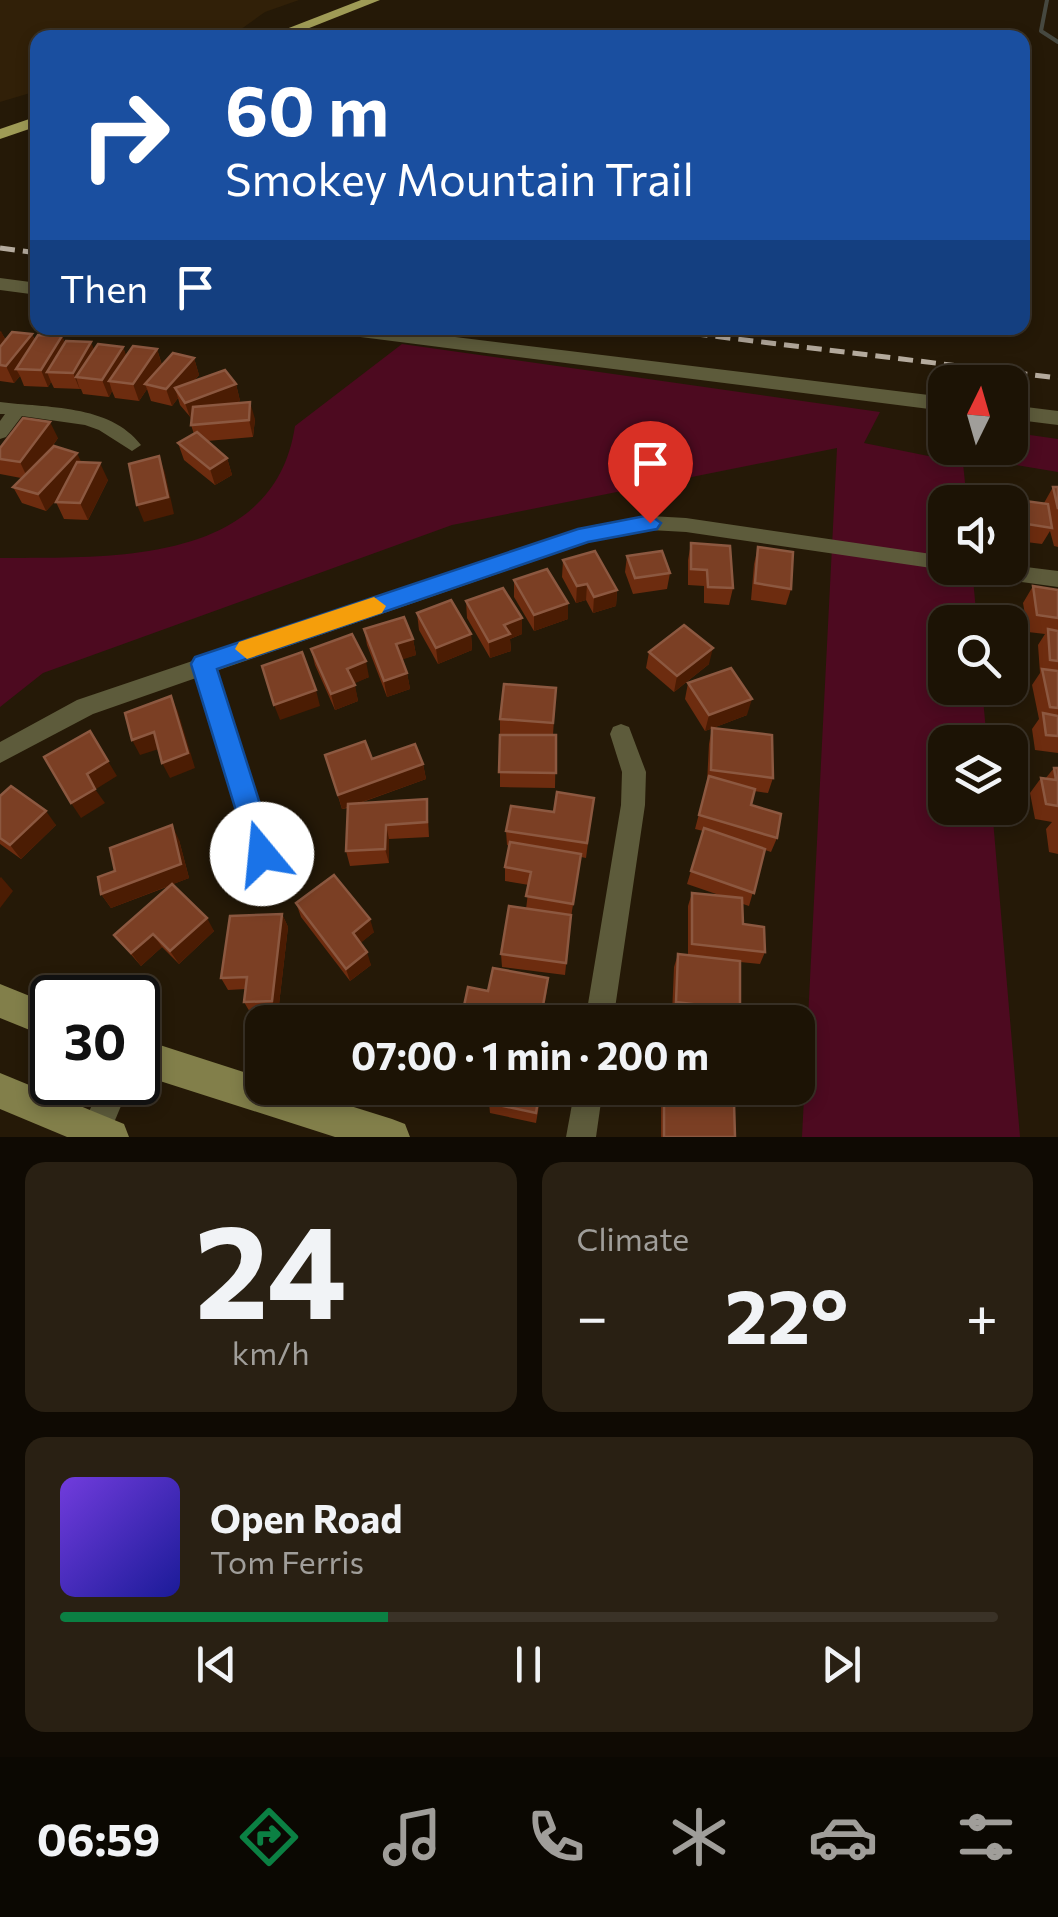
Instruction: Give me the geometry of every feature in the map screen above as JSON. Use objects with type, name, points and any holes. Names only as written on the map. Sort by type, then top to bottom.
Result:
[{"type":"main road","points":[[292,30],[373,0]]},
{"type":"main road","points":[[0,134],[30,124]]},
{"type":"main road","points":[[0,1001],[30,1013]]},
{"type":"main road","points":[[160,1063],[392,1137]]},
{"type":"main road","points":[[0,1092],[100,1135]]},
{"type":"street","points":[[0,284],[30,288]]},
{"type":"street","points":[[394,335],[928,402]]},
{"type":"street","points":[[0,434],[8,410],[99,423],[117,430],[132,445]]},
{"type":"street","points":[[1028,414],[1058,418]]},
{"type":"street","points":[[0,752],[85,707],[586,534],[650,523],[928,561]]},
{"type":"street","points":[[1028,575],[1058,579]]},
{"type":"street","points":[[203,664],[262,854]]},
{"type":"street","points":[[602,1005],[633,805],[634,772],[621,734]]},
{"type":"street","points":[[100,1135],[110,1105]]},
{"type":"street","points":[[581,1137],[587,1105]]},
{"type":"shaded area","points":[[0,0],[299,0],[265,12],[240,30],[30,30],[30,93],[0,102]]},
{"type":"shaded area","points":[[402,344],[880,412],[864,443],[928,456],[928,465],[963,465],[965,485],[928,485],[928,585],[974,585],[975,605],[928,605],[928,705],[984,705],[985,725],[928,725],[928,825],[993,825],[1020,1137],[802,1137],[804,1105],[815,1105],[815,1005],[809,1005],[837,448],[452,525],[43,673],[0,707],[0,558],[135,553],[180,545],[221,529],[255,506],[281,472],[295,426]]},
{"type":"shaded area","points":[[1028,435],[1058,439],[1058,472],[1017,465],[1028,465]]},
{"type":"building","points":[[12,332],[31,335],[6,366],[0,365],[0,347]]},
{"type":"building","points":[[38,335],[62,336],[41,370],[16,369]]},
{"type":"building","points":[[66,341],[91,342],[73,373],[47,372]]},
{"type":"building","points":[[98,344],[123,347],[102,380],[76,377]]},
{"type":"building","points":[[133,346],[157,349],[133,384],[109,381]]},
{"type":"building","points":[[173,353],[194,358],[166,389],[145,384]]},
{"type":"building","points":[[225,370],[236,384],[185,403],[175,388]]},
{"type":"building","points":[[250,402],[249,420],[191,425],[193,407]]},
{"type":"building","points":[[23,418],[50,422],[20,462],[0,459],[0,448]]},
{"type":"building","points":[[197,432],[227,458],[210,469],[178,443]]},
{"type":"building","points":[[54,446],[77,453],[38,494],[13,487]]},
{"type":"building","points":[[159,456],[168,497],[137,505],[129,464]]},
{"type":"building","points":[[77,462],[100,463],[80,503],[56,502]]},
{"type":"building","points":[[1028,501],[1048,504],[1052,528],[1028,524]]},
{"type":"building","points":[[691,543],[730,546],[733,588],[708,587],[707,570],[691,569]]},
{"type":"building","points":[[758,547],[793,552],[791,589],[755,583]]},
{"type":"building","points":[[595,551],[617,590],[594,597],[587,584],[577,586],[563,560]]},
{"type":"building","points":[[662,551],[670,573],[635,578],[627,556]]},
{"type":"building","points":[[547,569],[568,603],[534,615],[514,580]]},
{"type":"building","points":[[1033,586],[1058,590],[1058,618],[1037,615]]},
{"type":"building","points":[[503,588],[522,618],[504,625],[510,634],[489,642],[466,601]]},
{"type":"building","points":[[451,600],[471,634],[436,648],[417,613]]},
{"type":"building","points":[[404,617],[413,639],[396,644],[407,673],[384,681],[364,629]]},
{"type":"building","points":[[684,625],[713,648],[677,676],[649,652]]},
{"type":"building","points":[[1048,629],[1058,631],[1058,661],[1050,660]]},
{"type":"building","points":[[352,634],[366,661],[347,669],[355,685],[331,694],[311,649]]},
{"type":"building","points":[[302,652],[316,690],[274,705],[262,666]]},
{"type":"building","points":[[731,668],[752,699],[709,715],[688,683]]},
{"type":"building","points":[[1042,669],[1058,671],[1058,708],[1050,707]]},
{"type":"building","points":[[504,684],[556,688],[553,723],[500,719]]},
{"type":"building","points":[[171,696],[188,753],[162,763],[154,732],[132,740],[125,713]]},
{"type":"building","points":[[1043,713],[1058,716],[1058,736],[1046,735]]},
{"type":"building","points":[[712,728],[772,735],[773,778],[711,770]]},
{"type":"building","points":[[90,731],[108,761],[87,774],[95,789],[71,803],[44,757]]},
{"type":"building","points":[[500,735],[556,735],[556,773],[499,772]]},
{"type":"building","points":[[365,741],[372,759],[415,744],[423,764],[338,795],[325,755]]},
{"type":"building","points":[[1054,768],[1058,768],[1058,806],[1046,804],[1041,778],[1056,780]]},
{"type":"building","points":[[709,776],[755,789],[751,805],[781,814],[777,838],[699,815]]},
{"type":"building","points":[[11,786],[46,811],[10,845],[0,838],[0,796]]},
{"type":"building","points":[[557,792],[594,798],[587,843],[506,831],[511,806],[554,812]]},
{"type":"building","points":[[427,799],[427,822],[386,825],[385,849],[346,851],[348,804]]},
{"type":"building","points":[[172,825],[181,864],[101,894],[98,877],[115,871],[110,848]]},
{"type":"building","points":[[704,828],[765,849],[754,893],[691,871]]},
{"type":"building","points":[[510,842],[581,854],[573,904],[526,896],[531,872],[505,867]]},
{"type":"building","points":[[334,875],[370,919],[353,933],[367,952],[346,969],[296,903]]},
{"type":"building","points":[[172,884],[207,918],[170,951],[153,934],[131,953],[114,935]]},
{"type":"building","points":[[692,893],[742,898],[743,924],[764,927],[765,952],[692,944]]},
{"type":"building","points":[[509,906],[571,915],[566,963],[501,954]]},
{"type":"building","points":[[282,914],[272,1001],[244,1002],[247,977],[221,978],[230,916]]},
{"type":"building","points":[[678,954],[740,961],[740,1005],[676,1002]]},
{"type":"building","points":[[493,968],[548,978],[543,1005],[464,1005],[468,987],[488,991]]},
{"type":"building","points":[[498,1105],[537,1105],[536,1113]]},
{"type":"building","points":[[664,1105],[734,1105],[735,1137],[664,1137]]},
{"type":"waterway","points":[[1047,0],[1041,31],[1058,42]]},
{"type":"railway","points":[[0,248],[30,252]]},
{"type":"railway","points":[[705,335],[1058,378]]},
{"type":"slow traffic","points":[[247,649],[374,606]]},
{"type":"route","points":[[262,854],[203,664],[586,534],[650,523]]}]
